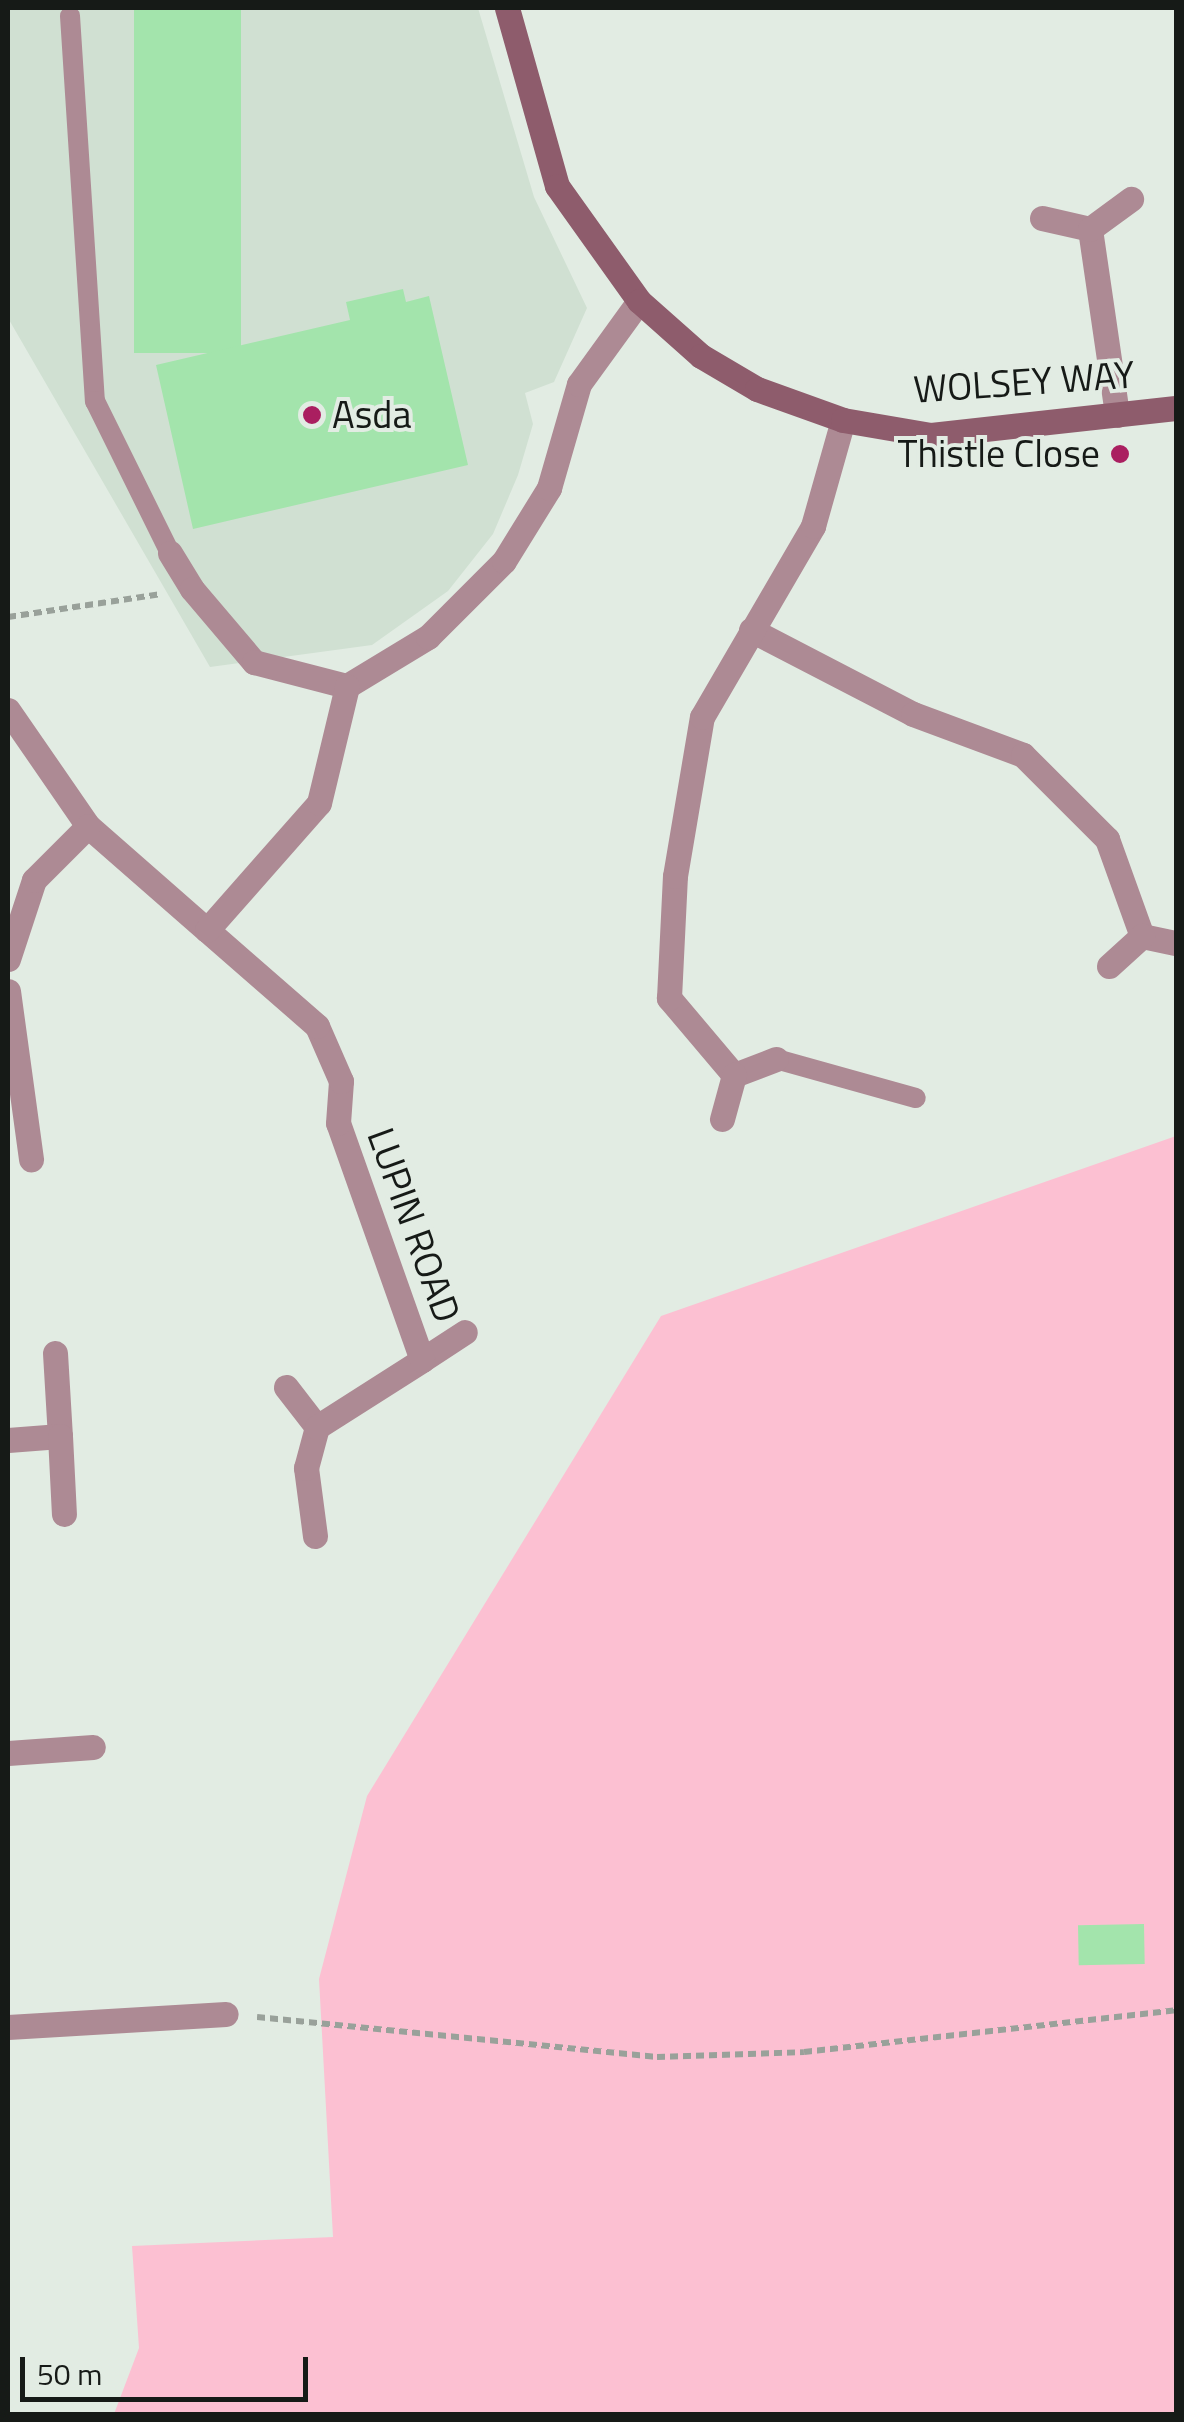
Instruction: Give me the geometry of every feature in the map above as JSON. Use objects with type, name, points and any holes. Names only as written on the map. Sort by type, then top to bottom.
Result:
[{"type":"street","name":"WOLSEY WAY","points":[[507,8],[557,186],[639,301],[700,356],[757,389],[843,420],[931,435],[1176,408]]},
{"type":"street","points":[[1042,218],[1090,229],[1132,199]]},
{"type":"street","points":[[1090,229],[1117,415]]},
{"type":"street","points":[[207,930],[319,803],[347,686],[428,637],[504,562],[550,488],[580,384],[639,301]]},
{"type":"street","points":[[734,1076],[669,998],[675,876],[702,718],[813,526],[843,420]]},
{"type":"street","points":[[170,553],[192,589],[254,662],[347,686]]},
{"type":"street","points":[[751,630],[913,714],[1023,755],[1107,839],[1142,936]]},
{"type":"street","name":"LUPIN ROAD","points":[[8,710],[88,826],[317,1026],[341,1081],[338,1123],[422,1360]]},
{"type":"street","points":[[8,959],[34,880],[88,826]]},
{"type":"street","points":[[1142,936],[1176,943]]},
{"type":"street","points":[[1109,966],[1142,936]]},
{"type":"street","points":[[8,990],[14,1083],[31,1159]]},
{"type":"street","points":[[734,1076],[776,1060]]},
{"type":"street","points":[[722,1120],[734,1076]]},
{"type":"street","name":"LUPIN ROAD","points":[[317,1427],[465,1332]]},
{"type":"street","points":[[55,1353],[64,1514]]},
{"type":"street","points":[[286,1386],[317,1427],[306,1468],[315,1536]]},
{"type":"street","points":[[8,1440],[60,1436]]},
{"type":"street","points":[[8,1753],[93,1747]]},
{"type":"street","points":[[8,2026],[226,2014]]},
{"type":"lane","points":[[70,16],[95,401],[170,553]]},
{"type":"lane","points":[[776,1060],[916,1098]]},
{"type":"path","points":[[8,617],[192,589]]},
{"type":"path","points":[[226,2014],[657,2057],[804,2052],[1176,2010]]},
{"type":"shaded area","points":[[9,8],[478,8],[534,197],[587,308],[554,382],[525,393],[533,424],[518,475],[493,534],[448,591],[372,645],[210,667],[8,318]]},
{"type":"shaded area","points":[[1176,1136],[1176,2414],[114,2414],[139,2348],[132,2246],[333,2237],[319,1979],[367,1796],[661,1316]]},
{"type":"building","points":[[134,8],[241,8],[241,353],[134,353]]},
{"type":"building","name":"Asda","points":[[403,289],[406,302],[429,296],[468,465],[193,529],[156,365],[350,320],[346,302]]},
{"type":"building","points":[[1144,1924],[1145,1964],[1079,1965],[1078,1925]]},
{"type":"place","name":"Asda","points":[[312,415]]},
{"type":"place","name":"Thistle Close","points":[[1120,454]]}]
